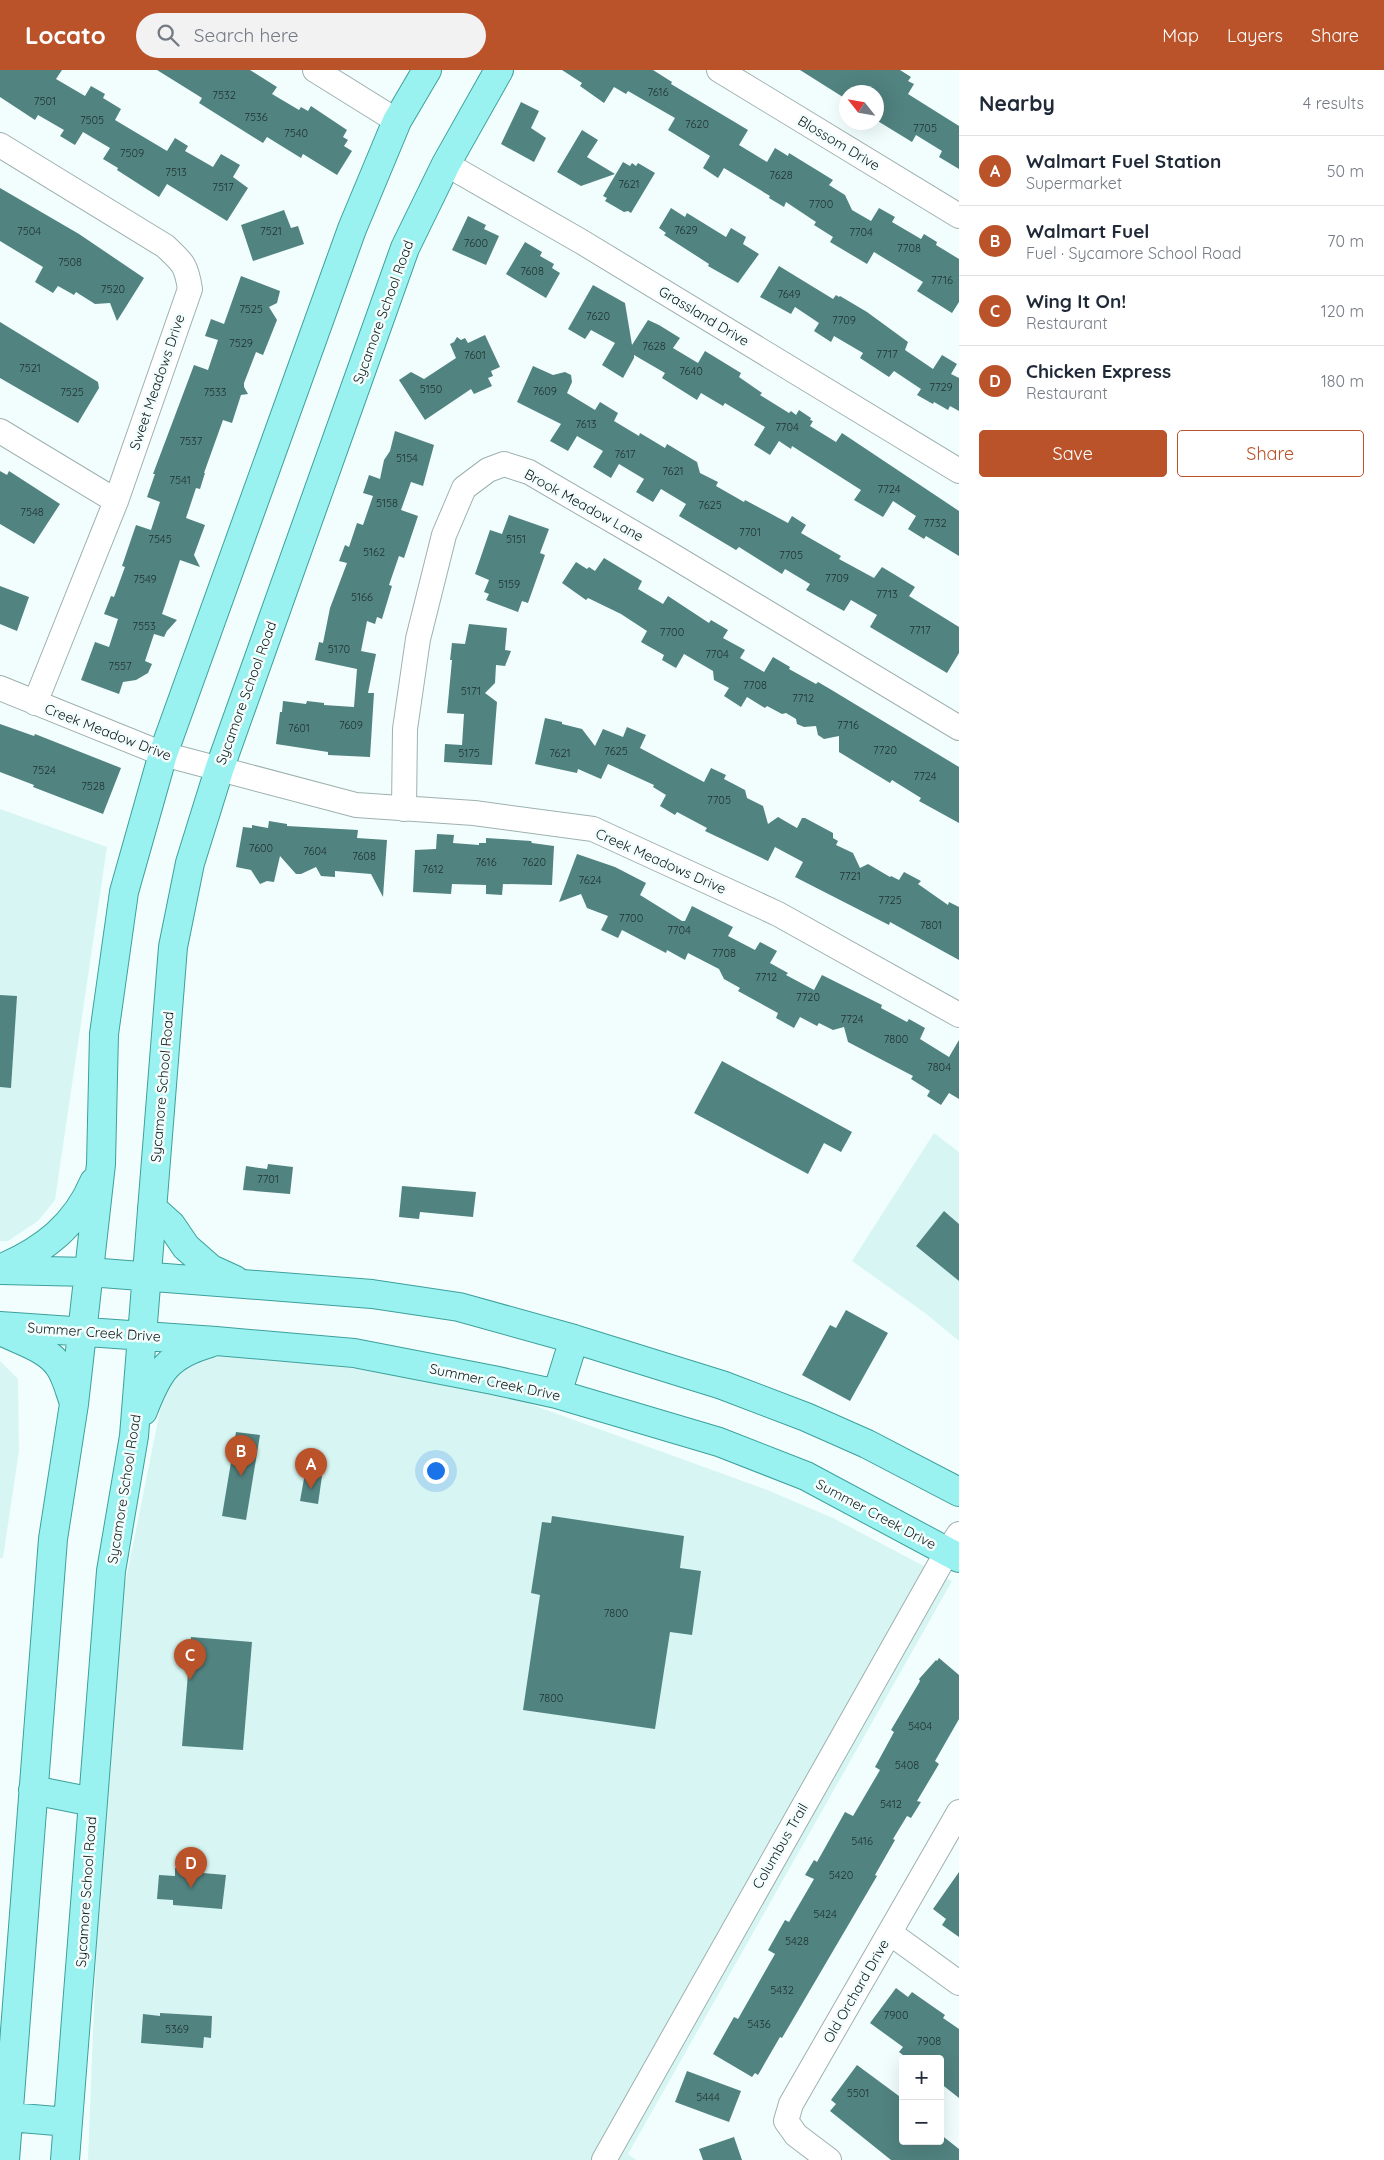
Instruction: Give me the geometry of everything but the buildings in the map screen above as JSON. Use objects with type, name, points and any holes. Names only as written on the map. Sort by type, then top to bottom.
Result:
[{"type":"main road","points":[[5,2160],[54,1539],[74,1404],[101,1164],[104,1034],[124,892],[163,754],[349,238],[397,121],[427,70]]},
{"type":"main road","name":"Sycamore School Road","points":[[65,2160],[111,1571],[134,1436],[174,947],[190,863],[219,770],[405,248],[446,164],[499,70]]},
{"type":"main road","points":[[0,1269],[45,1246],[62,1230],[78,1211],[91,1188],[101,1164]]},
{"type":"main road","points":[[152,1208],[171,1225],[186,1248],[211,1269],[243,1284]]},
{"type":"main road","points":[[0,1269],[89,1272],[372,1294],[458,1307],[574,1339],[722,1385],[806,1416],[867,1444],[959,1492]]},
{"type":"main road","name":"Summer Creek Drive","points":[[0,1326],[354,1353],[557,1394],[719,1442],[797,1473],[955,1548]]},
{"type":"main road","points":[[0,1331],[45,1353],[59,1366],[74,1404]]},
{"type":"main road","points":[[557,1394],[574,1339]]},
{"type":"main road","points":[[134,1436],[157,1377],[171,1361],[188,1349],[216,1341]]},
{"type":"main road","points":[[33,1790],[93,1802]]},
{"type":"main road","points":[[9,2117],[68,2122]]},
{"type":"street","points":[[316,70],[397,121]]},
{"type":"street","name":"Blossom Drive","points":[[719,70],[959,216]]},
{"type":"street","name":"Sweet Meadows Drive","points":[[0,144],[165,246],[184,263],[190,289],[116,501],[35,703]]},
{"type":"street","name":"Grassland Drive","points":[[446,164],[591,247],[959,471]]},
{"type":"street","points":[[0,431],[116,501]]},
{"type":"street","name":"Brook Meadow Lane","points":[[404,808],[405,729],[418,639],[444,535],[464,488],[488,470],[504,464],[529,472],[663,550],[959,728]]},
{"type":"street","name":"Creek Meadow Drive","points":[[0,688],[163,754],[219,770]]},
{"type":"street","name":"Creek Meadows Drive","points":[[219,770],[356,805],[474,813],[593,829],[778,914],[959,1015]]},
{"type":"street","name":"Columbus Trail","points":[[604,2160],[955,1548]]},
{"type":"street","name":"Old Orchard Drive","points":[[829,2160],[796,2135],[786,2121],[790,2104],[959,1812]]},
{"type":"street","points":[[890,1933],[959,1983]]},
{"type":"shaded area","points":[[0,809],[107,847],[55,1200],[38,1221],[8,1241],[0,1241]]},
{"type":"shaded area","points":[[934,1133],[959,1152],[959,1341],[925,1313],[852,1261]]},
{"type":"shaded area","points":[[208,1353],[381,1372],[519,1400],[765,1489],[833,1518],[952,1581],[628,2154],[636,2160],[88,2160],[100,1853],[124,1589],[164,1391],[180,1369]]},
{"type":"shaded area","points":[[0,1361],[18,1379],[19,1451],[3,1558],[0,1558]]},
{"type":"place","name":"Walmart Fuel","points":[[241,1476]]},
{"type":"place","name":"Walmart Fuel Station","points":[[311,1489]]},
{"type":"place","name":"Wing It On!","points":[[190,1680]]},
{"type":"place","name":"Chicken Express","points":[[191,1888]]}]
